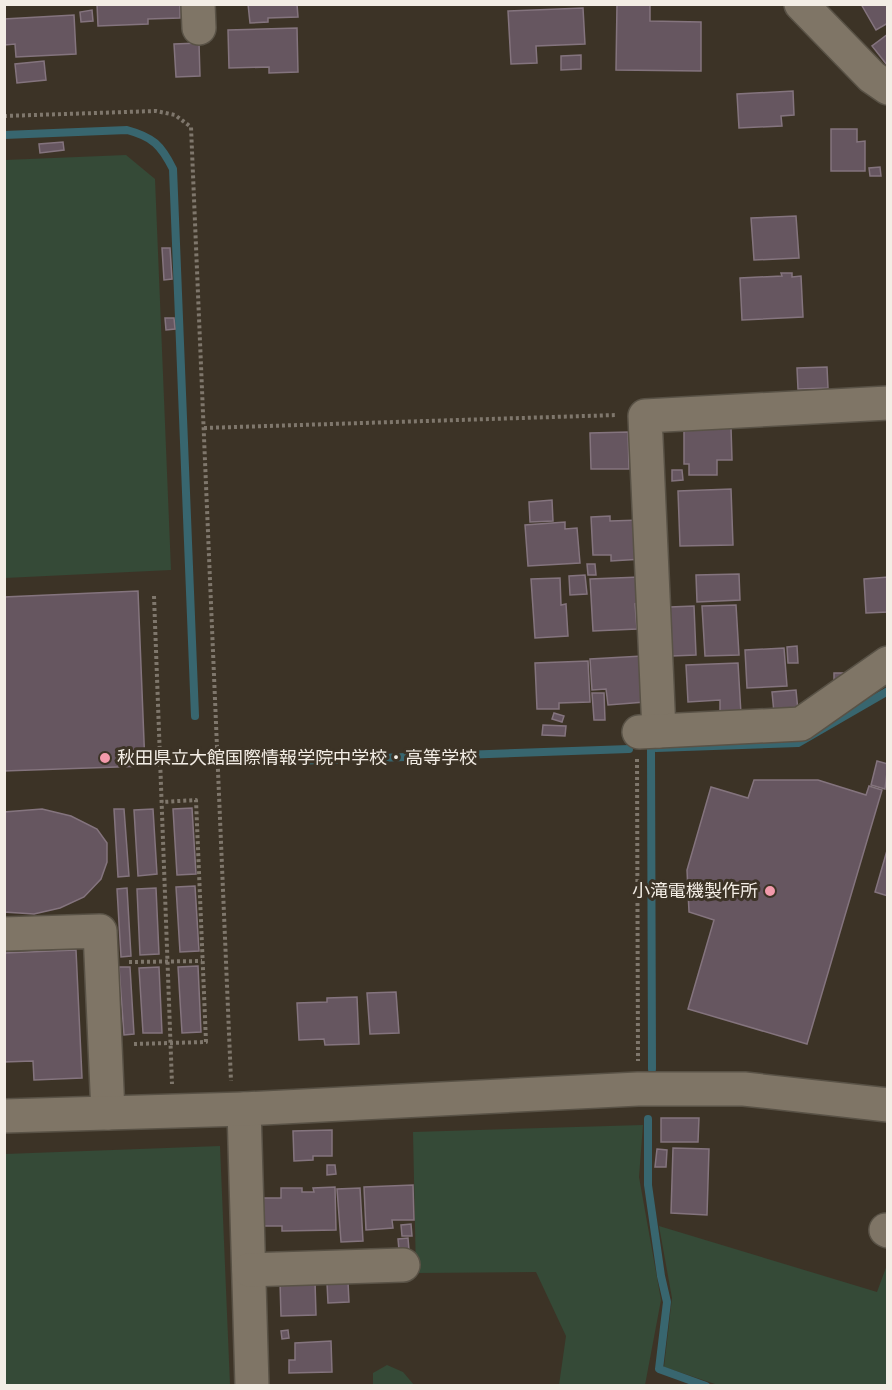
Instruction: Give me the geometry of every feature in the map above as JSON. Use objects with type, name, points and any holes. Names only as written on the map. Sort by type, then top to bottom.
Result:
[{"type":"street","points":[[801,4],[872,77],[888,88]]},
{"type":"street","points":[[888,403],[645,416],[648,732],[801,724],[888,663]]},
{"type":"street","points":[[4,934],[100,931],[108,1113]]},
{"type":"street","points":[[4,1116],[238,1109],[638,1089],[744,1089],[888,1105]]},
{"type":"street","points":[[238,1109],[249,1269],[252,1386]]},
{"type":"street","points":[[249,1269],[403,1265]]},
{"type":"path","points":[[4,116],[156,111],[175,116],[191,127],[238,1109]]},
{"type":"path","points":[[204,428],[629,414],[645,416]]},
{"type":"path","points":[[154,596],[173,1111]]},
{"type":"path","points":[[638,1089],[639,885],[648,732]]},
{"type":"path","points":[[105,1046],[206,1042],[196,800],[162,802]]},
{"type":"path","points":[[101,962],[202,961]]},
{"type":"green space","points":[[126,155],[155,179],[171,570],[5,578],[5,160]]},
{"type":"green space","points":[[643,1125],[639,1177],[661,1300],[645,1385],[559,1385],[566,1336],[536,1272],[416,1273],[413,1132]]},
{"type":"green space","points":[[220,1146],[230,1385],[5,1385],[5,1154]]},
{"type":"green space","points":[[659,1226],[877,1292],[887,1265],[887,1385],[718,1385],[664,1367],[672,1298]]},
{"type":"green space","points":[[387,1365],[403,1372],[414,1385],[373,1385],[373,1373]]},
{"type":"building","points":[[97,4],[180,4],[180,18],[148,19],[148,24],[98,26]]},
{"type":"building","points":[[248,4],[297,4],[298,17],[268,18],[268,22],[250,23]]},
{"type":"building","points":[[617,4],[650,4],[650,21],[701,22],[701,71],[616,70]]},
{"type":"building","points":[[861,4],[888,4],[888,23],[876,30]]},
{"type":"building","points":[[583,8],[585,44],[536,46],[537,63],[511,64],[508,11]]},
{"type":"building","points":[[92,10],[93,21],[81,22],[80,12]]},
{"type":"building","points":[[74,15],[76,54],[16,57],[15,44],[5,45],[4,19]]},
{"type":"building","points":[[297,28],[298,72],[269,73],[269,67],[229,68],[228,30]]},
{"type":"building","points":[[888,34],[888,65],[887,65],[872,46]]},
{"type":"building","points":[[199,43],[200,76],[176,77],[174,44]]},
{"type":"building","points":[[581,55],[581,69],[561,70],[561,56]]},
{"type":"building","points":[[44,61],[46,80],[17,83],[15,64]]},
{"type":"building","points":[[793,91],[794,115],[781,116],[782,126],[739,128],[737,94]]},
{"type":"building","points":[[831,129],[857,129],[857,142],[865,141],[865,171],[831,171]]},
{"type":"building","points":[[63,142],[64,150],[40,153],[39,144]]},
{"type":"building","points":[[880,167],[881,176],[870,176],[869,168]]},
{"type":"building","points":[[796,216],[799,258],[754,260],[751,218]]},
{"type":"building","points":[[162,248],[170,248],[172,279],[164,280]]},
{"type":"building","points":[[781,273],[792,273],[792,277],[801,276],[803,317],[742,320],[740,278],[782,276]]},
{"type":"building","points":[[165,318],[174,318],[175,329],[166,330]]},
{"type":"building","points":[[827,367],[828,388],[798,389],[797,368]]},
{"type":"building","points":[[684,428],[731,428],[732,460],[717,460],[717,475],[689,475],[689,464],[684,464]]},
{"type":"building","points":[[628,432],[629,469],[591,469],[590,433]]},
{"type":"building","points":[[672,470],[682,470],[683,480],[672,481]]},
{"type":"building","points":[[731,489],[733,545],[680,546],[678,491]]},
{"type":"building","points":[[552,500],[553,521],[530,522],[529,502]]},
{"type":"building","points":[[610,516],[610,521],[641,520],[643,559],[611,561],[611,555],[593,555],[591,517]]},
{"type":"building","points":[[565,522],[565,529],[577,528],[580,563],[528,566],[525,525]]},
{"type":"building","points":[[587,564],[595,564],[596,575],[588,575]]},
{"type":"building","points":[[739,574],[740,600],[697,602],[696,575]]},
{"type":"building","points":[[585,575],[587,594],[570,595],[569,576]]},
{"type":"building","points":[[640,577],[641,603],[635,604],[637,629],[593,631],[590,579]]},
{"type":"building","points":[[888,577],[888,612],[866,613],[864,579]]},
{"type":"building","points":[[560,578],[561,605],[566,604],[568,636],[535,638],[531,579]]},
{"type":"building","points":[[138,591],[145,766],[4,771],[4,597]]},
{"type":"building","points":[[736,605],[739,655],[705,656],[702,606]]},
{"type":"building","points":[[694,606],[696,655],[672,656],[670,607]]},
{"type":"building","points":[[797,646],[798,663],[788,663],[787,647]]},
{"type":"building","points":[[784,648],[787,686],[747,688],[745,650]]},
{"type":"building","points":[[642,656],[645,702],[608,705],[606,689],[592,690],[590,659]]},
{"type":"building","points":[[588,661],[590,702],[559,703],[559,709],[537,709],[535,663]]},
{"type":"building","points":[[738,663],[741,714],[720,715],[720,700],[688,702],[686,665]]},
{"type":"building","points":[[834,673],[843,673],[843,683],[834,683]]},
{"type":"building","points":[[796,690],[798,711],[774,713],[772,692]]},
{"type":"building","points":[[592,693],[604,693],[605,720],[594,720]]},
{"type":"building","points":[[554,713],[564,716],[562,722],[552,719]]},
{"type":"building","points":[[543,725],[566,726],[565,736],[542,735]]},
{"type":"building","points":[[877,761],[888,764],[885,789],[871,785]]},
{"type":"building","name":"小滝電機製作所","points":[[754,780],[818,780],[866,795],[869,786],[882,790],[807,1044],[688,1009],[714,920],[689,912],[687,870],[711,787],[748,798]]},
{"type":"building","points":[[192,808],[196,874],[177,875],[173,809]]},
{"type":"building","points":[[42,809],[71,816],[97,829],[107,843],[107,862],[101,879],[84,897],[60,908],[34,914],[4,912],[4,812]]},
{"type":"building","points":[[114,809],[124,809],[129,876],[118,877]]},
{"type":"building","points":[[153,809],[157,874],[138,876],[134,810]]},
{"type":"building","points":[[888,847],[888,896],[875,892]]},
{"type":"building","points":[[195,886],[199,951],[180,952],[176,887]]},
{"type":"building","points":[[127,888],[131,956],[121,957],[117,889]]},
{"type":"building","points":[[156,888],[159,954],[140,955],[137,889]]},
{"type":"building","points":[[76,950],[82,1078],[34,1080],[33,1061],[4,1062],[4,953]]},
{"type":"building","points":[[198,966],[201,1032],[182,1033],[178,967]]},
{"type":"building","points":[[119,967],[130,967],[134,1034],[124,1035]]},
{"type":"building","points":[[159,967],[162,1033],[143,1033],[139,968]]},
{"type":"building","points":[[396,992],[399,1033],[370,1034],[367,993]]},
{"type":"building","points":[[357,997],[359,1044],[325,1045],[324,1039],[299,1040],[297,1003],[327,1002],[327,998]]},
{"type":"building","points":[[661,1118],[699,1118],[698,1142],[661,1142]]},
{"type":"building","points":[[332,1130],[332,1156],[313,1156],[313,1160],[294,1161],[293,1131]]},
{"type":"building","points":[[673,1148],[709,1149],[707,1215],[671,1213]]},
{"type":"building","points":[[657,1149],[667,1150],[666,1167],[655,1167]]},
{"type":"building","points":[[327,1165],[335,1165],[336,1174],[327,1175]]},
{"type":"building","points":[[413,1185],[414,1220],[392,1220],[393,1228],[366,1230],[364,1187]]},
{"type":"building","points":[[335,1187],[336,1230],[282,1231],[282,1226],[261,1226],[260,1198],[281,1198],[281,1188],[302,1188],[302,1192],[314,1192],[313,1188]]},
{"type":"building","points":[[360,1188],[363,1241],[341,1242],[337,1189]]},
{"type":"building","points":[[411,1224],[412,1236],[402,1236],[401,1225]]},
{"type":"building","points":[[408,1238],[409,1250],[399,1250],[398,1239]]},
{"type":"building","points":[[315,1281],[316,1315],[281,1316],[280,1282]]},
{"type":"building","points":[[348,1282],[349,1302],[328,1303],[327,1283]]},
{"type":"building","points":[[288,1330],[289,1338],[282,1339],[281,1331]]},
{"type":"building","points":[[331,1341],[332,1372],[289,1373],[289,1360],[295,1360],[295,1343]]},
{"type":"waterway","points":[[4,135],[127,130],[155,143],[173,169],[195,716]]},
{"type":"waterway","points":[[656,748],[798,743],[888,691]]},
{"type":"waterway","points":[[239,763],[629,749]]},
{"type":"waterway","points":[[651,749],[652,1069]]},
{"type":"waterway","points":[[648,1119],[648,1185],[667,1302],[659,1369],[706,1386]]},
{"type":"place","name":"秋田県立大館国際情報学院中学校・高等学校","points":[[105,758]]},
{"type":"place","name":"小滝電機製作所","points":[[770,891]]}]
